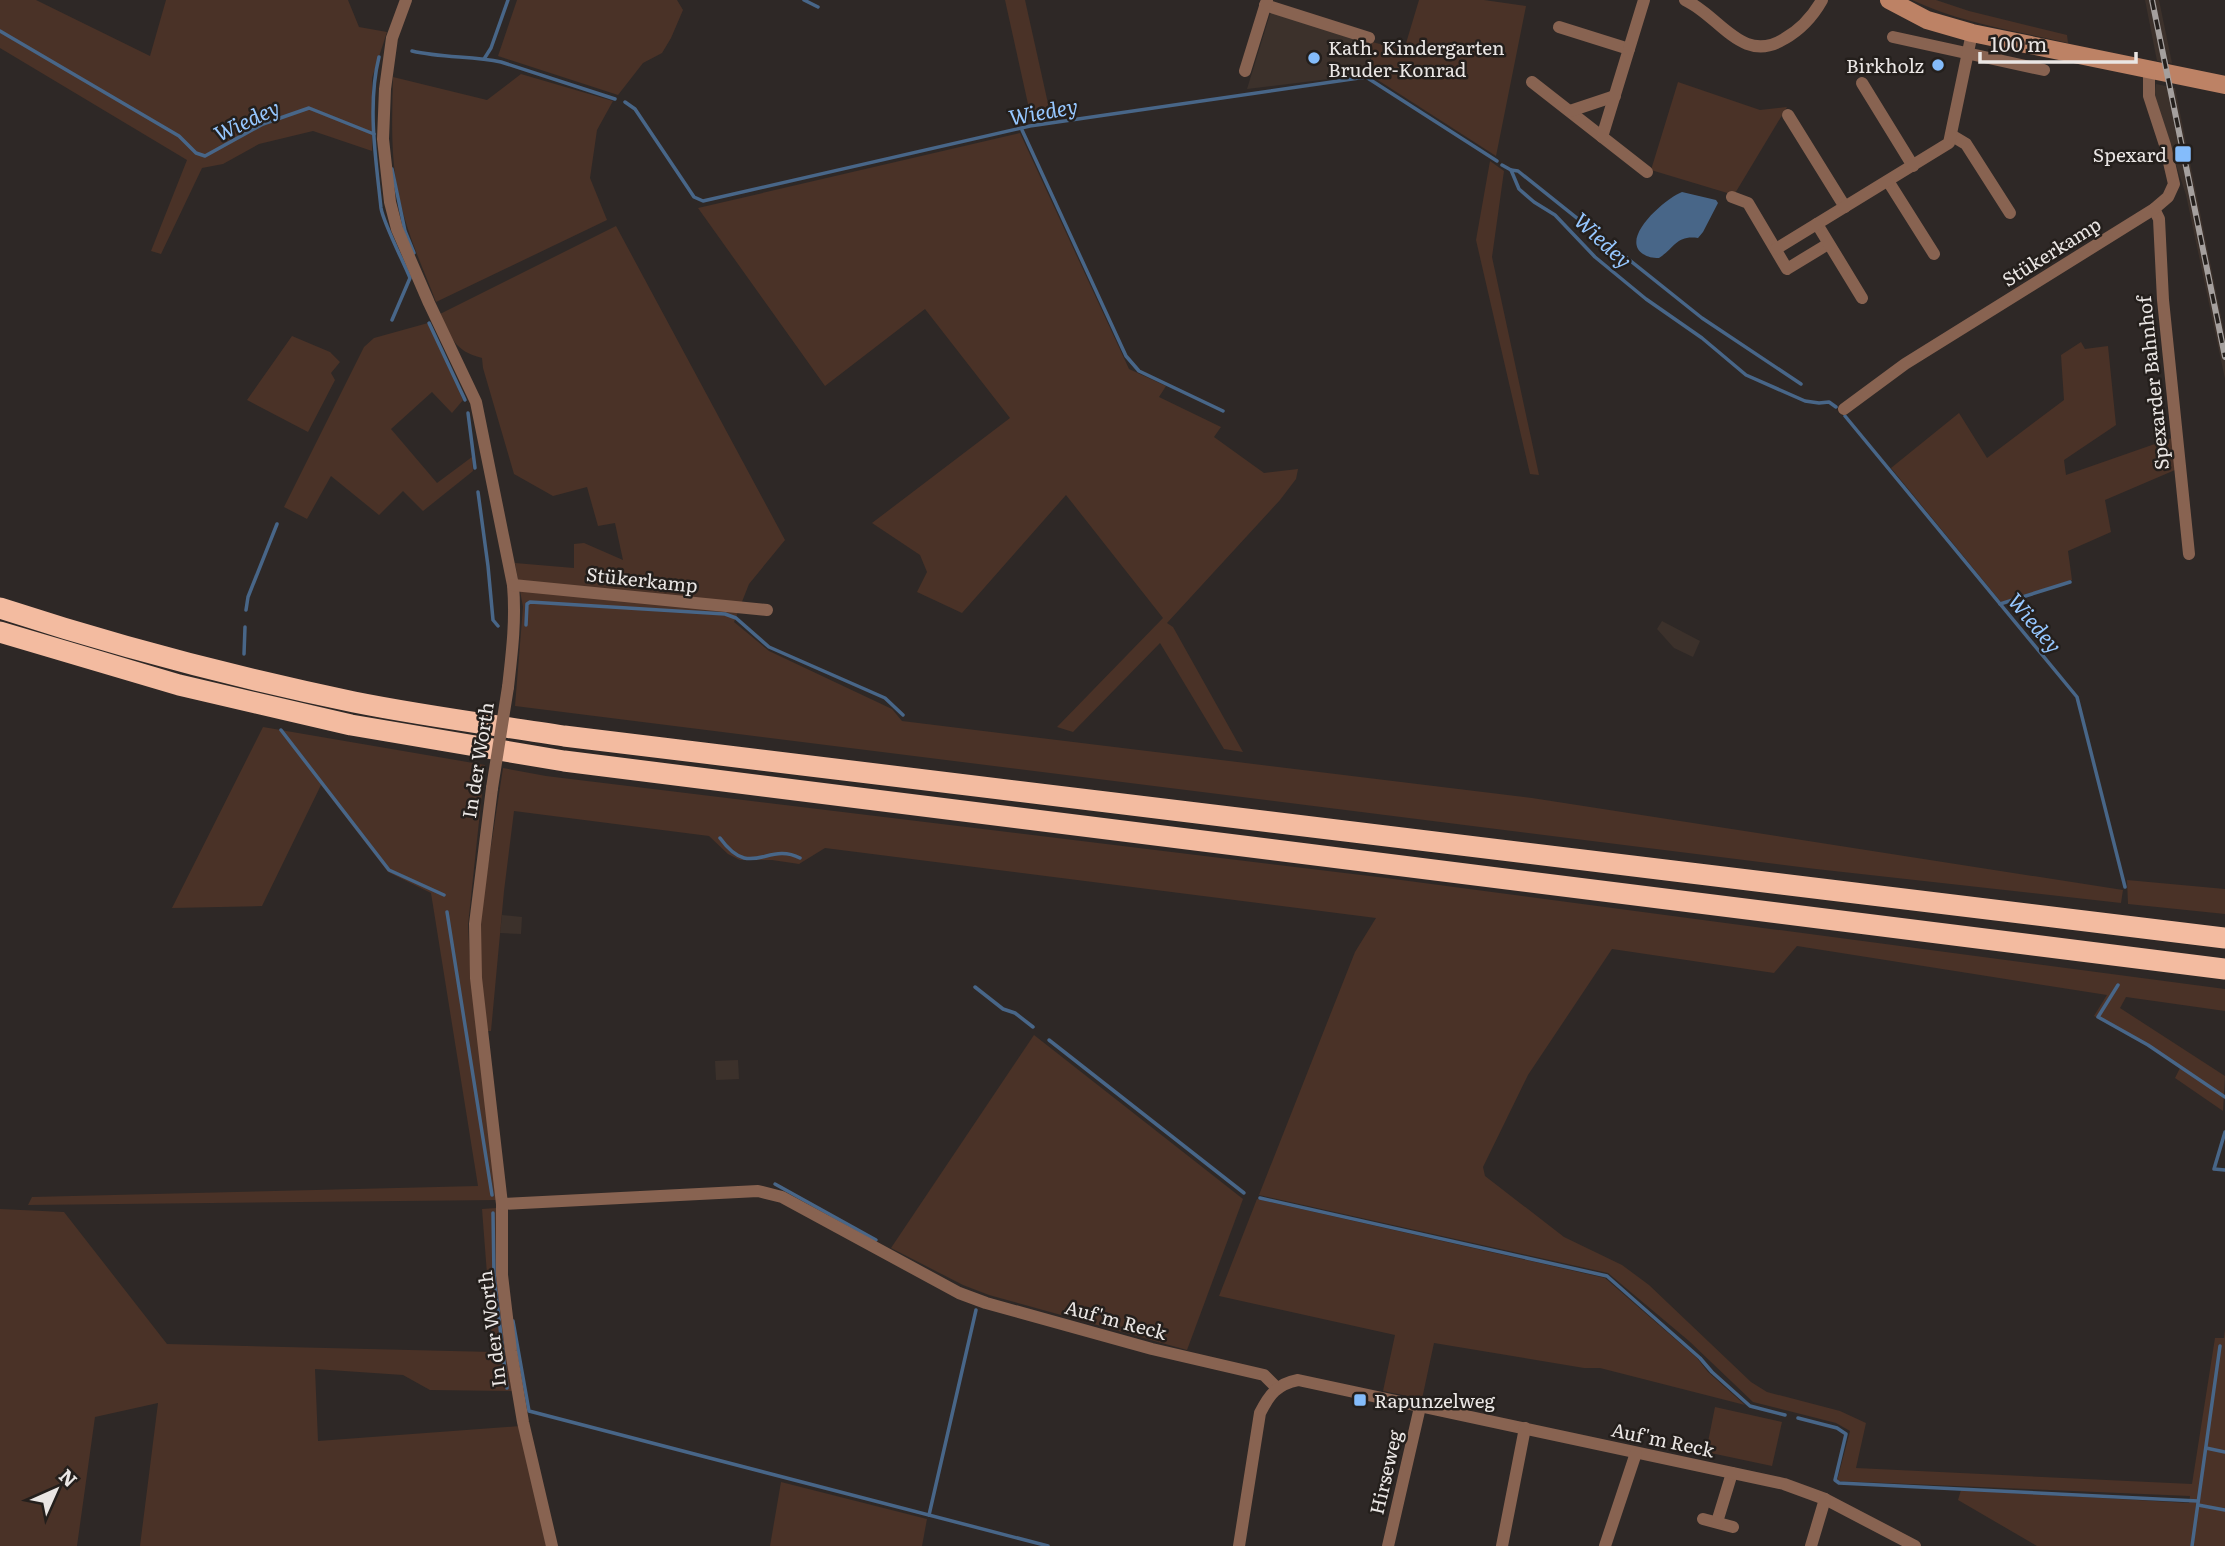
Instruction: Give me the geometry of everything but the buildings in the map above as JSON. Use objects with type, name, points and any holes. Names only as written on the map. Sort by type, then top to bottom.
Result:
[{"type":"highway","points":[[0,608],[184,663],[270,683],[404,711],[552,734],[2225,938]]},
{"type":"highway","points":[[0,632],[179,685],[338,722],[564,761],[2225,969]]},
{"type":"street","name":"In der Worth","points":[[407,0],[392,38],[385,89],[383,139],[390,202],[397,229],[476,402],[513,585],[516,614],[475,924],[476,978],[502,1204],[502,1275],[511,1351],[523,1422],[552,1546]]},
{"type":"street","points":[[1602,136],[1644,0]]},
{"type":"street","points":[[1685,0],[1744,43],[1758,48],[1772,47],[1795,33],[1816,11],[1822,0]]},
{"type":"street","points":[[1889,0],[1927,20],[1972,33],[2225,85]]},
{"type":"street","points":[[1245,71],[1266,3],[1369,38]]},
{"type":"street","points":[[1559,27],[1629,49]]},
{"type":"street","points":[[1776,249],[1949,143],[1972,33]]},
{"type":"street","points":[[1893,37],[2044,70]]},
{"type":"street","name":"Stükerkamp","points":[[1844,409],[1905,364],[2154,209],[2168,197],[2174,184],[2149,96],[2149,71]]},
{"type":"street","points":[[1532,82],[1647,172]]},
{"type":"street","points":[[1862,83],[1913,166]]},
{"type":"street","points":[[1570,111],[1615,96]]},
{"type":"street","points":[[1788,115],[1845,208]]},
{"type":"street","points":[[1951,135],[1966,144],[2010,213]]},
{"type":"street","points":[[1888,181],[1934,254]]},
{"type":"street","points":[[1732,197],[1748,203],[1787,269],[1829,244]]},
{"type":"street","name":"Spexarder Bahnhof","points":[[2154,209],[2158,219],[2163,300],[2189,554]]},
{"type":"street","points":[[1817,224],[1862,298]]},
{"type":"street","name":"Stükerkamp","points":[[513,585],[767,610]]},
{"type":"street","name":"Auf'm Reck","points":[[502,1204],[758,1191],[782,1197],[959,1293],[986,1303],[1152,1349],[1264,1376],[1277,1388],[1298,1380],[1784,1484],[1825,1499],[1915,1546]]},
{"type":"street","points":[[1239,1546],[1260,1413],[1268,1396],[1277,1388]]},
{"type":"street","name":"Hirseweg","points":[[1388,1546],[1420,1408]]},
{"type":"street","points":[[1502,1546],[1525,1429]]},
{"type":"street","points":[[1605,1546],[1636,1453]]},
{"type":"street","name":"Auf'm Reck","points":[[1717,1522],[1732,1473]]},
{"type":"street","points":[[1811,1546],[1825,1499]]},
{"type":"street","points":[[1703,1519],[1733,1527]]},
{"type":"shaded area","points":[[0,0],[36,0],[150,56],[166,0],[348,0],[359,27],[387,32],[372,78],[372,151],[313,131],[259,144],[223,164],[202,168],[161,254],[151,251],[187,160],[0,48]]},
{"type":"shaded area","points":[[517,0],[677,0],[683,10],[662,53],[643,63],[618,95],[498,56]]},
{"type":"shaded area","points":[[1005,0],[1025,0],[1049,108],[1030,113]]},
{"type":"shaded area","points":[[1419,0],[1484,0],[1526,6],[1496,156],[1370,75],[1372,42],[1404,50]]},
{"type":"shaded area","points":[[1912,0],[1936,0],[1969,11],[2067,35],[2068,43],[1969,21]]},
{"type":"shaded area","points":[[2145,0],[2159,0],[2172,63],[2157,61]]},
{"type":"shaded area","name":"Kath. Kindergarten Bruder-Konrad","points":[[1271,11],[1371,42],[1370,74],[1247,89]]},
{"type":"shaded area","points":[[521,74],[613,101],[597,130],[590,178],[607,220],[436,302],[407,227],[397,186],[392,139],[393,77],[487,100]]},
{"type":"shaded area","points":[[1678,82],[1760,110],[1787,107],[1734,195],[1651,170]]},
{"type":"shaded area","points":[[2156,84],[2175,88],[2225,336],[2225,379],[2186,195],[2154,97]]},
{"type":"shaded area","points":[[1020,133],[1129,369],[1166,386],[1159,397],[1221,427],[1214,437],[1264,473],[1298,469],[1296,479],[1280,500],[1167,623],[1173,627],[1243,752],[1224,749],[1160,643],[1073,732],[1057,727],[1163,618],[1066,495],[962,613],[917,592],[927,572],[920,555],[872,523],[1010,418],[925,309],[825,386],[698,208]]},
{"type":"shaded area","points":[[1490,161],[1504,171],[1492,257],[1539,475],[1530,474],[1476,240]]},
{"type":"shaded area","points":[[616,226],[785,540],[749,584],[734,622],[769,651],[892,709],[902,721],[1532,798],[2123,890],[2121,903],[1816,869],[515,706],[523,607],[515,563],[574,568],[574,544],[584,543],[623,560],[615,523],[598,526],[587,487],[553,496],[514,474],[482,358],[459,347],[440,314]]},
{"type":"shaded area","points":[[428,323],[463,400],[452,413],[432,392],[391,429],[437,483],[472,457],[473,471],[423,511],[403,491],[379,515],[331,476],[307,519],[284,507],[364,347],[374,338]]},
{"type":"shaded area","points":[[292,336],[330,352],[340,362],[331,373],[335,380],[308,432],[247,400]]},
{"type":"shaded area","points":[[2081,342],[2085,349],[2108,346],[2116,425],[2064,460],[2066,475],[2172,438],[2175,470],[2105,500],[2111,532],[2068,551],[2072,580],[2001,602],[1891,468],[1959,413],[1987,458],[2064,400],[2061,355]]},
{"type":"shaded area","points":[[1662,621],[1700,641],[1693,657],[1674,648],[1657,629]]},
{"type":"shaded area","points":[[263,727],[485,765],[468,925],[471,980],[498,1200],[28,1205],[32,1197],[478,1186],[431,893],[388,872],[321,785],[262,906],[172,908]]},
{"type":"shaded area","points":[[503,768],[546,776],[1386,878],[2225,989],[2225,1011],[2126,997],[2120,1008],[2225,1076],[2223,1111],[2175,1078],[2180,1068],[2148,1046],[2094,1016],[2107,995],[1797,946],[1774,973],[1612,949],[1528,1075],[1483,1167],[1485,1176],[1564,1237],[1622,1265],[1649,1285],[1751,1382],[1767,1392],[1840,1411],[1866,1423],[1856,1468],[2192,1484],[2215,1338],[2224,1338],[2225,1329],[2225,1546],[2037,1546],[1958,1500],[1961,1490],[2189,1503],[2190,1496],[1837,1481],[1850,1431],[1836,1423],[1753,1402],[1689,1341],[1608,1273],[1259,1195],[1355,952],[1376,918],[825,848],[799,864],[772,860],[740,860],[728,854],[709,836],[514,811],[491,1031],[486,1031],[479,925]]},
{"type":"shaded area","points":[[2127,880],[2225,889],[2225,914],[2128,904]]},
{"type":"shaded area","points":[[502,915],[522,917],[521,934],[500,933]]},
{"type":"shaded area","points":[[1034,1035],[1243,1199],[1187,1350],[989,1295],[963,1285],[891,1248]]},
{"type":"shaded area","points":[[738,1060],[739,1079],[716,1080],[715,1061]]},
{"type":"shaded area","points":[[1257,1199],[1605,1278],[1697,1358],[1708,1372],[1745,1405],[1600,1368],[1584,1368],[1434,1343],[1422,1399],[1383,1391],[1395,1335],[1219,1296]]},
{"type":"shaded area","points":[[497,1208],[514,1391],[430,1390],[403,1375],[315,1369],[318,1441],[520,1426],[547,1546],[140,1546],[158,1403],[95,1417],[77,1546],[0,1546],[0,1209],[64,1212],[167,1344],[493,1352],[482,1209]]},
{"type":"shaded area","points":[[1715,1407],[1782,1422],[1772,1466],[1706,1452]]},
{"type":"shaded area","points":[[781,1482],[927,1519],[922,1546],[770,1546]]},
{"type":"water","points":[[1682,192],[1716,200],[1718,203],[1703,232],[1698,238],[1680,240],[1659,258],[1643,254],[1637,247],[1641,229],[1656,210]]},
{"type":"waterway","points":[[484,59],[491,48],[508,0]]},
{"type":"waterway","points":[[804,0],[818,7]]},
{"type":"waterway","name":"Wiedey","points":[[0,31],[179,136],[196,153],[205,156],[263,124],[309,108],[374,134]]},
{"type":"waterway","name":"Wiedey","points":[[412,51],[501,62],[615,99]]},
{"type":"waterway","points":[[379,57],[373,113],[381,208],[410,278],[392,320]]},
{"type":"waterway","name":"Wiedey","points":[[625,102],[635,109],[694,197],[703,201],[1030,126],[1366,77],[1497,161]]},
{"type":"waterway","points":[[1022,130],[1126,356],[1139,371],[1223,411]]},
{"type":"waterway","name":"Wiedey","points":[[1502,165],[1511,170],[1519,189],[1555,215],[1595,257],[1746,375],[1805,401],[1829,402],[1836,407]]},
{"type":"waterway","points":[[392,169],[405,231],[414,253]]},
{"type":"waterway","points":[[1511,170],[1518,171],[1702,318],[1801,384]]},
{"type":"waterway","points":[[429,323],[465,400]]},
{"type":"waterway","points":[[468,413],[475,468]]},
{"type":"waterway","name":"Wiedey","points":[[1845,416],[2077,697],[2125,887]]},
{"type":"waterway","points":[[478,492],[493,620],[498,626]]},
{"type":"waterway","points":[[246,610],[248,597],[277,524]]},
{"type":"waterway","points":[[2000,604],[2070,582]]},
{"type":"waterway","points":[[526,625],[527,604],[530,602],[725,614],[736,618],[769,647],[885,698],[903,715]]},
{"type":"waterway","points":[[244,654],[245,627]]},
{"type":"waterway","points":[[281,730],[389,870],[444,895]]},
{"type":"waterway","points":[[720,838],[731,851],[741,857],[750,859],[788,854],[800,858]]},
{"type":"waterway","points":[[447,912],[492,1195]]},
{"type":"waterway","name":"Wiedey","points":[[2118,985],[2098,1017],[2148,1045],[2225,1097]]},
{"type":"waterway","points":[[975,987],[1003,1009],[1015,1013],[1033,1027]]},
{"type":"waterway","points":[[1049,1040],[1244,1193]]},
{"type":"waterway","name":"Wiedey","points":[[2225,1132],[2214,1169],[2225,1170]]},
{"type":"waterway","points":[[775,1184],[876,1240]]},
{"type":"waterway","points":[[1260,1198],[1607,1276],[1750,1406],[1785,1415]]},
{"type":"waterway","points":[[493,1213],[494,1275],[507,1388]]},
{"type":"waterway","points":[[929,1515],[976,1310]]},
{"type":"waterway","points":[[513,1321],[529,1411],[1048,1546]]},
{"type":"waterway","points":[[2192,1546],[2220,1346]]},
{"type":"waterway","points":[[1798,1418],[1837,1428],[1846,1434],[1835,1480],[1839,1483],[2198,1501]]},
{"type":"waterway","points":[[2206,1448],[2225,1452]]},
{"type":"waterway","points":[[2198,1505],[2225,1510]]},
{"type":"railway","points":[[2152,0],[2225,357]]},
{"type":"place","name":"Kath. Kindergarten Bruder-Konrad","points":[[1314,58]]},
{"type":"place","name":"Birkholz","points":[[1938,65]]},
{"type":"place","name":"Spexard","points":[[2183,154]]},
{"type":"place","name":"Rapunzelweg","points":[[1360,1400]]}]
